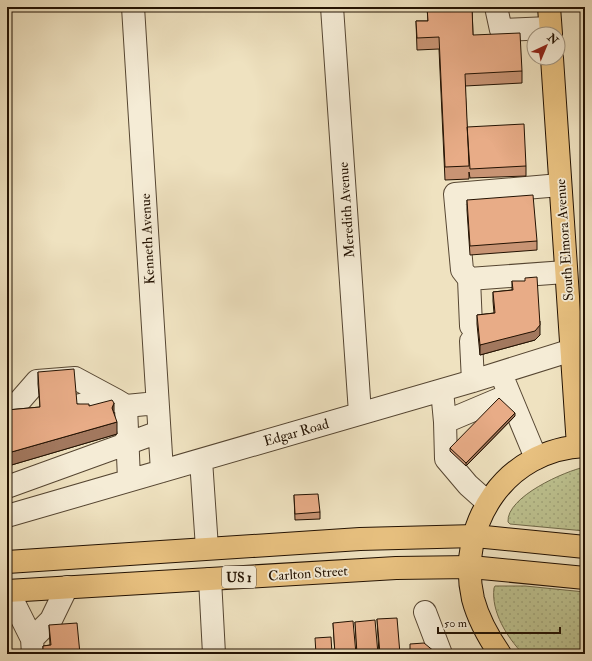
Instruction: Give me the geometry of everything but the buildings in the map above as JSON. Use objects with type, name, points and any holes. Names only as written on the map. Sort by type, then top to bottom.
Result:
[{"type":"main road","name":"South Elmora Avenue","points":[[553,66],[565,272],[578,349],[581,446]]},
{"type":"main road","points":[[500,654],[476,608],[472,590],[471,567],[475,536],[481,513],[488,502],[516,470],[536,458],[554,450],[581,446]]},
{"type":"main road","points":[[475,536],[585,547]]},
{"type":"main road","name":"US 1","points":[[8,561],[360,539],[475,536]]},
{"type":"main road","name":"Carlton Street","points":[[8,591],[363,569],[471,567],[585,578]]},
{"type":"street","name":"Kenneth Avenue","points":[[133,7],[162,471]]},
{"type":"street","name":"Meredith Avenue","points":[[332,7],[360,413]]},
{"type":"street","points":[[496,7],[501,30],[550,23]]},
{"type":"street","points":[[473,381],[469,279],[462,270],[455,194],[560,185]]},
{"type":"street","points":[[469,279],[565,272]]},
{"type":"street","name":"Edgar Road","points":[[7,516],[501,373],[578,349]]},
{"type":"street","points":[[501,373],[536,458]]},
{"type":"street","points":[[8,412],[37,381],[75,378],[121,413]]},
{"type":"street","points":[[442,390],[446,459],[468,485],[488,502]]},
{"type":"street","points":[[445,422],[509,395]]},
{"type":"street","points":[[76,406],[104,400],[121,413],[128,443],[129,480]]},
{"type":"street","points":[[121,413],[157,403]]},
{"type":"street","points":[[8,412],[40,409]]},
{"type":"street","points":[[7,487],[159,432]]},
{"type":"street","points":[[201,460],[207,548]]},
{"type":"street","points":[[210,579],[214,654]]},
{"type":"street","points":[[33,647],[51,620],[67,587]]},
{"type":"street","points":[[8,591],[33,647]]},
{"type":"street","points":[[425,612],[432,627],[441,654]]},
{"type":"green space","points":[[585,467],[585,531],[510,524],[508,522],[510,513],[516,503],[526,495],[551,480],[576,469]]},
{"type":"green space","points":[[495,586],[525,586],[585,592],[585,654],[523,654],[511,640],[501,624],[495,606]]}]
